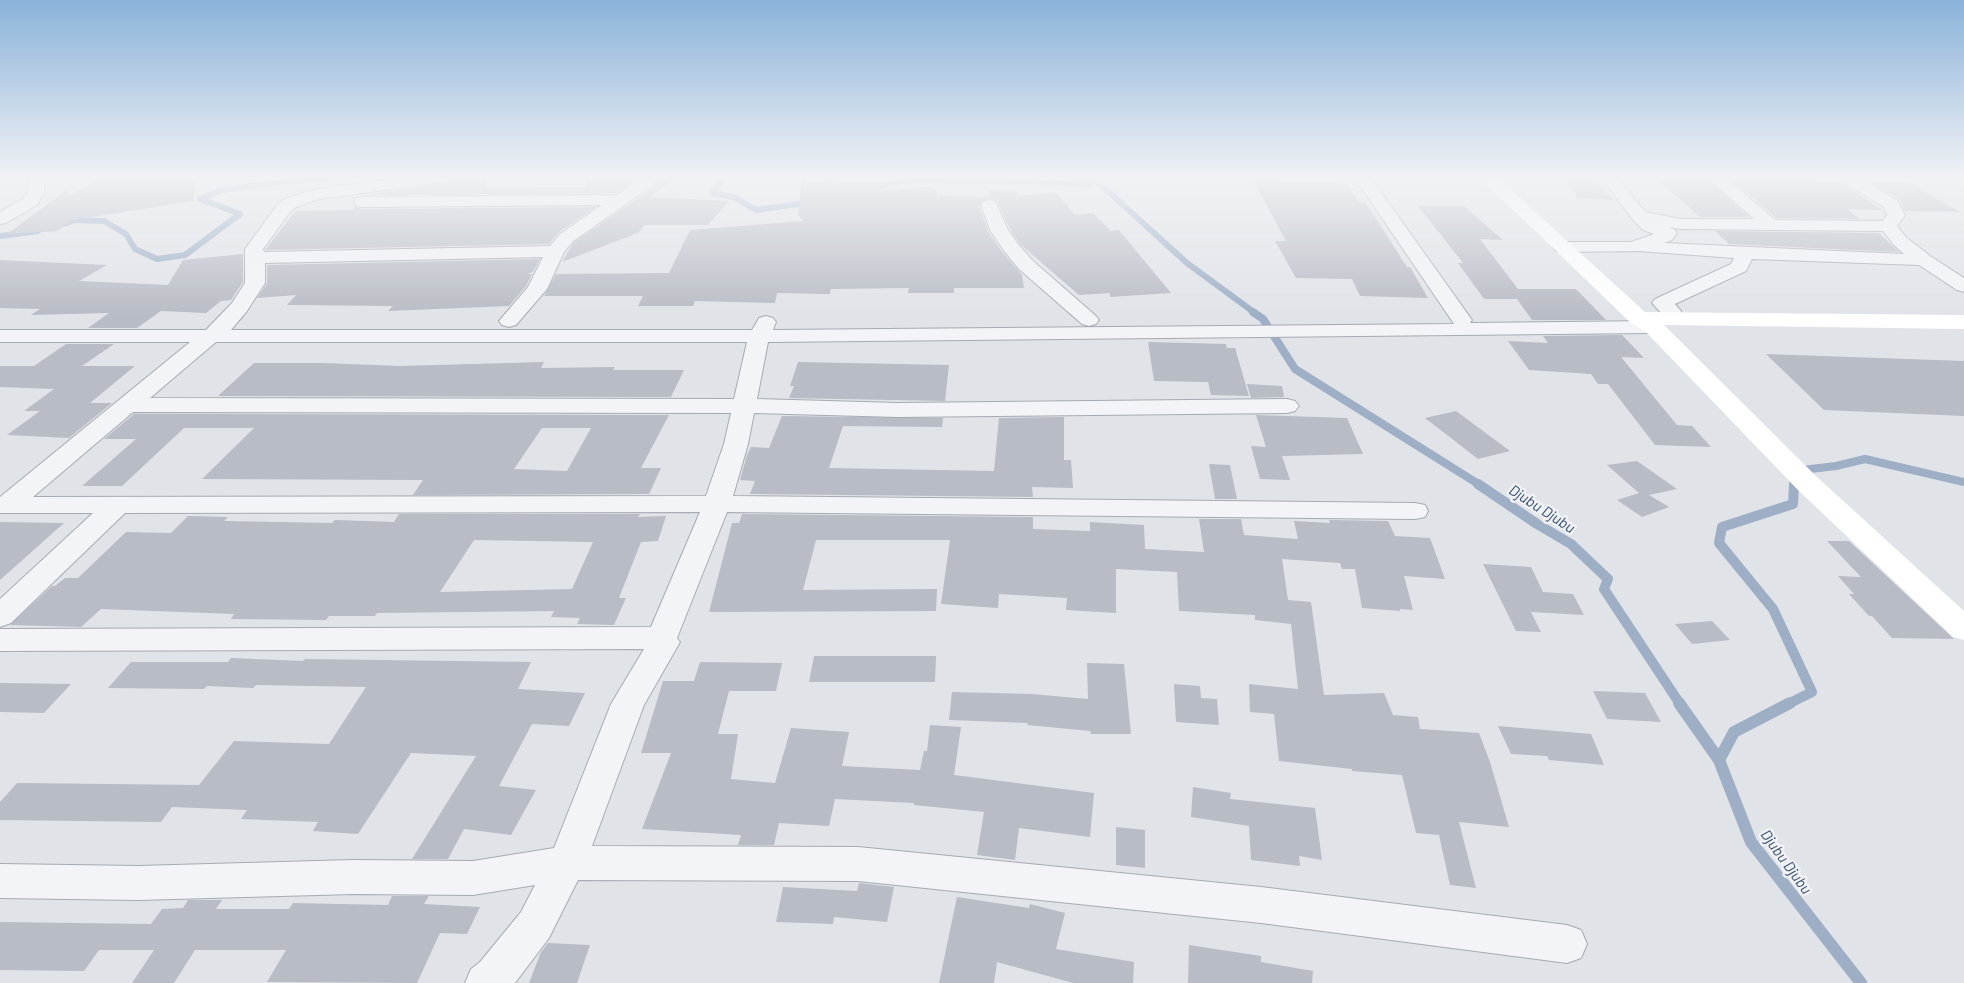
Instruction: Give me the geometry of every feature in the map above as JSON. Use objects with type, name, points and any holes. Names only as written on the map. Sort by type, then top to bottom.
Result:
[{"type":"street","points":[[4,505],[218,331],[240,306],[255,284],[254,249],[273,223]]},
{"type":"street","points":[[509,321],[537,290],[556,251],[577,229],[586,223]]},
{"type":"street","points":[[997,223],[1011,248],[1026,265],[1089,320]]},
{"type":"street","points":[[1395,223],[1462,320]]},
{"type":"street","points":[[1536,223],[1562,247],[1655,321],[1807,483],[1964,629]]},
{"type":"street","points":[[1633,247],[1666,236],[1668,233],[1649,226],[1646,223]]},
{"type":"street","points":[[1674,223],[1888,226],[1900,241],[1923,260],[1964,286]]},
{"type":"street","points":[[1562,247],[1633,247],[1923,260]]},
{"type":"street","points":[[254,258],[556,251]]},
{"type":"street","points":[[1655,321],[1671,311],[1662,303],[1739,267],[1745,253]]},
{"type":"street","points":[[0,336],[509,321],[762,329],[1089,320],[1245,326]]},
{"type":"street","points":[[1293,326],[1462,320],[1964,322]]},
{"type":"street","points":[[0,324],[218,331],[1293,326],[1655,321],[1964,330]]},
{"type":"street","points":[[486,983],[495,976],[535,925],[567,864],[628,704],[664,642],[662,638],[716,504],[736,444],[762,329]]},
{"type":"street","points":[[128,405],[745,406],[898,410],[1287,406]]},
{"type":"street","points":[[0,616],[119,504]]},
{"type":"street","points":[[4,505],[716,504],[1416,511]]},
{"type":"street","points":[[0,640],[662,638]]},
{"type":"street","points":[[0,881],[138,883],[353,877],[473,878],[567,864],[858,864],[1261,905],[1567,944]]},
{"type":"building","points":[[22,223],[68,223],[58,231],[7,234]]},
{"type":"building","points":[[286,223],[573,223],[559,232],[549,244],[265,250]]},
{"type":"building","points":[[602,223],[710,223],[708,225],[645,225],[638,233],[562,262],[573,243]]},
{"type":"building","points":[[780,223],[985,223],[988,231],[1003,253],[1022,275],[1024,288],[954,288],[954,293],[908,293],[909,288],[831,289],[830,294],[777,293],[775,303],[695,301],[693,306],[638,306],[643,296],[544,296],[556,274],[669,273],[690,230]]},
{"type":"building","points":[[1007,223],[1103,223],[1111,231],[1119,230],[1171,293],[1110,297],[1110,293],[1079,295],[1020,244]]},
{"type":"building","points":[[1276,223],[1379,223],[1407,267],[1410,267],[1428,298],[1360,296],[1352,279],[1296,278],[1275,241],[1286,241]]},
{"type":"building","points":[[1431,223],[1483,223],[1503,240],[1480,239],[1518,289],[1576,289],[1606,320],[1532,320],[1517,299],[1484,299],[1458,263],[1463,263]]},
{"type":"building","points":[[1715,231],[1879,233],[1899,252],[1729,244]]},
{"type":"building","points":[[243,254],[243,282],[231,300],[221,301],[206,313],[161,311],[137,328],[88,328],[109,313],[31,315],[40,309],[0,308],[0,260],[107,265],[79,281],[168,285],[183,260]]},
{"type":"building","points":[[540,259],[533,272],[528,274],[532,274],[526,286],[509,306],[388,311],[393,306],[287,305],[296,295],[257,298],[267,283],[267,265]]},
{"type":"building","points":[[1622,335],[1644,358],[1621,357],[1677,425],[1692,426],[1711,447],[1655,445],[1608,384],[1598,384],[1591,374],[1529,370],[1508,341],[1548,343],[1543,336]]},
{"type":"building","points":[[1148,342],[1226,344],[1227,348],[1235,348],[1249,396],[1211,395],[1208,382],[1154,381]]},
{"type":"building","points":[[66,344],[114,344],[82,366],[135,366],[90,403],[112,403],[69,438],[7,435],[40,411],[24,411],[54,389],[0,387],[0,366],[34,366]]},
{"type":"building","points":[[1766,354],[1964,361],[1964,416],[1824,410]]},
{"type":"building","points":[[544,362],[541,368],[615,367],[613,370],[684,370],[671,397],[218,396],[254,363],[400,366]]},
{"type":"building","points":[[798,362],[949,365],[945,401],[789,398],[794,386],[790,386]]},
{"type":"building","points":[[1247,384],[1282,386],[1284,397],[1251,398]]},
{"type":"building","points":[[1456,411],[1510,451],[1478,459],[1425,418]]},
{"type":"building","points":[[134,414],[199,414],[122,486],[82,486],[136,439],[104,439]]},
{"type":"building","points":[[199,414],[669,415],[641,468],[661,468],[649,494],[413,495],[423,480],[202,479],[254,428],[184,428]],"holes":[[[542,428],[591,428],[567,471],[514,469]]]},
{"type":"building","points":[[1256,415],[1347,418],[1363,454],[1282,456],[1290,480],[1260,479],[1251,446],[1266,447]]},
{"type":"building","points":[[782,416],[943,418],[942,427],[843,426],[829,468],[994,471],[999,418],[1064,417],[1064,460],[1071,460],[1073,488],[1032,487],[1033,497],[750,494],[755,481],[740,480],[747,455],[751,447],[769,448]]},
{"type":"building","points":[[1637,461],[1677,489],[1649,495],[1669,507],[1642,517],[1617,500],[1639,493],[1607,465]]},
{"type":"building","points":[[1209,464],[1230,465],[1237,499],[1215,499]]},
{"type":"building","points":[[399,514],[640,514],[638,517],[666,516],[658,541],[641,542],[619,598],[626,598],[614,625],[577,624],[580,618],[551,617],[554,611],[377,613],[375,616],[329,616],[326,620],[231,619],[234,614],[101,609],[81,627],[10,625],[52,586],[55,586],[65,578],[78,578],[126,532],[171,533],[188,516],[228,517],[224,521],[332,523],[335,520],[394,522]],"holes":[[[474,540],[593,542],[572,589],[440,592]]]},
{"type":"building","points":[[742,514],[1033,517],[1033,529],[1090,531],[1090,522],[1144,525],[1145,549],[1204,552],[1199,519],[1241,519],[1244,535],[1298,539],[1294,521],[1330,523],[1329,520],[1388,521],[1395,536],[1430,538],[1445,579],[1404,576],[1413,610],[1400,609],[1400,611],[1362,608],[1355,569],[1342,569],[1340,563],[1282,559],[1288,600],[1311,602],[1324,695],[1384,693],[1393,715],[1418,717],[1420,729],[1479,733],[1490,762],[1509,827],[1459,822],[1476,888],[1450,885],[1439,835],[1416,833],[1402,775],[1352,771],[1352,769],[1279,761],[1274,714],[1250,712],[1249,684],[1298,689],[1291,624],[1255,620],[1255,615],[1179,611],[1177,572],[1116,569],[1116,613],[1066,610],[1067,598],[999,594],[998,608],[941,604],[950,540],[816,540],[803,590],[937,589],[936,611],[709,612],[732,523],[739,523]]},
{"type":"building","points":[[0,522],[64,523],[0,580]]},
{"type":"building","points":[[1827,541],[1849,541],[1954,639],[1892,638],[1849,594],[1854,594],[1838,576],[1861,577]]},
{"type":"building","points":[[1483,564],[1531,567],[1543,592],[1573,594],[1584,615],[1531,612],[1541,632],[1516,631]]},
{"type":"building","points":[[1712,621],[1730,640],[1692,644],[1675,624]]},
{"type":"building","points":[[814,656],[936,656],[935,682],[809,682]]},
{"type":"building","points":[[231,658],[303,661],[305,659],[531,662],[518,689],[585,693],[569,726],[532,724],[499,786],[536,790],[511,835],[464,829],[448,859],[412,859],[476,756],[411,753],[358,834],[313,831],[318,822],[241,819],[247,810],[172,807],[161,822],[0,820],[0,802],[17,783],[199,785],[234,741],[329,744],[366,687],[256,685],[253,688],[207,686],[204,689],[108,688],[131,662],[228,662]]},
{"type":"building","points":[[700,662],[782,663],[776,691],[729,691],[718,734],[738,734],[731,779],[775,783],[791,728],[849,732],[842,766],[920,770],[924,751],[927,751],[930,725],[961,727],[954,775],[1094,793],[1090,837],[1019,828],[1015,860],[977,855],[984,812],[914,805],[914,803],[835,799],[829,826],[779,823],[774,845],[738,845],[741,835],[642,829],[671,753],[641,753],[663,681],[694,681]]},
{"type":"building","points":[[1087,663],[1124,664],[1131,734],[1091,734],[1090,731],[1027,725],[1028,723],[949,720],[952,692],[1032,694],[1088,699]]},
{"type":"building","points":[[0,683],[71,684],[44,713],[0,712]]},
{"type":"building","points":[[1174,684],[1200,686],[1201,698],[1217,699],[1219,725],[1176,722]]},
{"type":"building","points":[[1593,691],[1645,693],[1661,722],[1607,719]]},
{"type":"building","points":[[1498,726],[1591,734],[1604,765],[1549,760],[1547,756],[1511,754]]},
{"type":"building","points":[[1193,787],[1231,793],[1230,799],[1315,808],[1322,860],[1299,856],[1300,866],[1251,860],[1249,826],[1191,817]]},
{"type":"building","points":[[1116,827],[1145,830],[1145,868],[1116,865]]},
{"type":"building","points":[[859,883],[894,887],[887,922],[834,917],[833,924],[776,922],[783,887],[857,891]]},
{"type":"building","points":[[392,896],[429,896],[424,904],[480,907],[467,934],[440,933],[417,983],[267,982],[286,950],[195,950],[174,983],[132,983],[154,950],[99,950],[84,971],[0,970],[0,922],[151,924],[162,909],[183,908],[188,900],[222,900],[216,909],[289,909],[293,903],[388,905]]},
{"type":"building","points":[[957,897],[1029,908],[1030,904],[1065,913],[1056,949],[1134,962],[1133,983],[1073,983],[997,962],[994,983],[939,983]]},
{"type":"building","points":[[548,943],[590,945],[577,983],[529,983],[541,952]]},
{"type":"building","points":[[1189,945],[1261,956],[1261,962],[1313,971],[1312,983],[1188,983]]},
{"type":"waterway","points":[[57,226],[66,223]]},
{"type":"waterway","points":[[107,223],[126,234],[135,249],[157,259],[185,255],[228,223]]},
{"type":"waterway","name":"Djubu Djubu","points":[[1143,223],[1187,263],[1255,313]]},
{"type":"waterway","points":[[1,236],[38,231]]},
{"type":"waterway","name":"Djubu Djubu","points":[[1253,312],[1263,319],[1295,369],[1480,485]]},
{"type":"waterway","points":[[1794,484],[1794,471],[1836,466],[1865,459],[1964,482]]},
{"type":"waterway","name":"Djubu Djubu","points":[[1478,484],[1537,524],[1571,544],[1608,579],[1604,589],[1680,704]]},
{"type":"waterway","points":[[1790,703],[1812,692],[1773,609],[1719,543],[1722,527],[1793,504],[1794,484]]},
{"type":"waterway","name":"Djubu Djubu","points":[[1679,703],[1719,760]]},
{"type":"waterway","points":[[1719,760],[1734,732],[1790,703]]},
{"type":"waterway","name":"Djubu Djubu","points":[[1719,760],[1751,842],[1861,983]]}]
